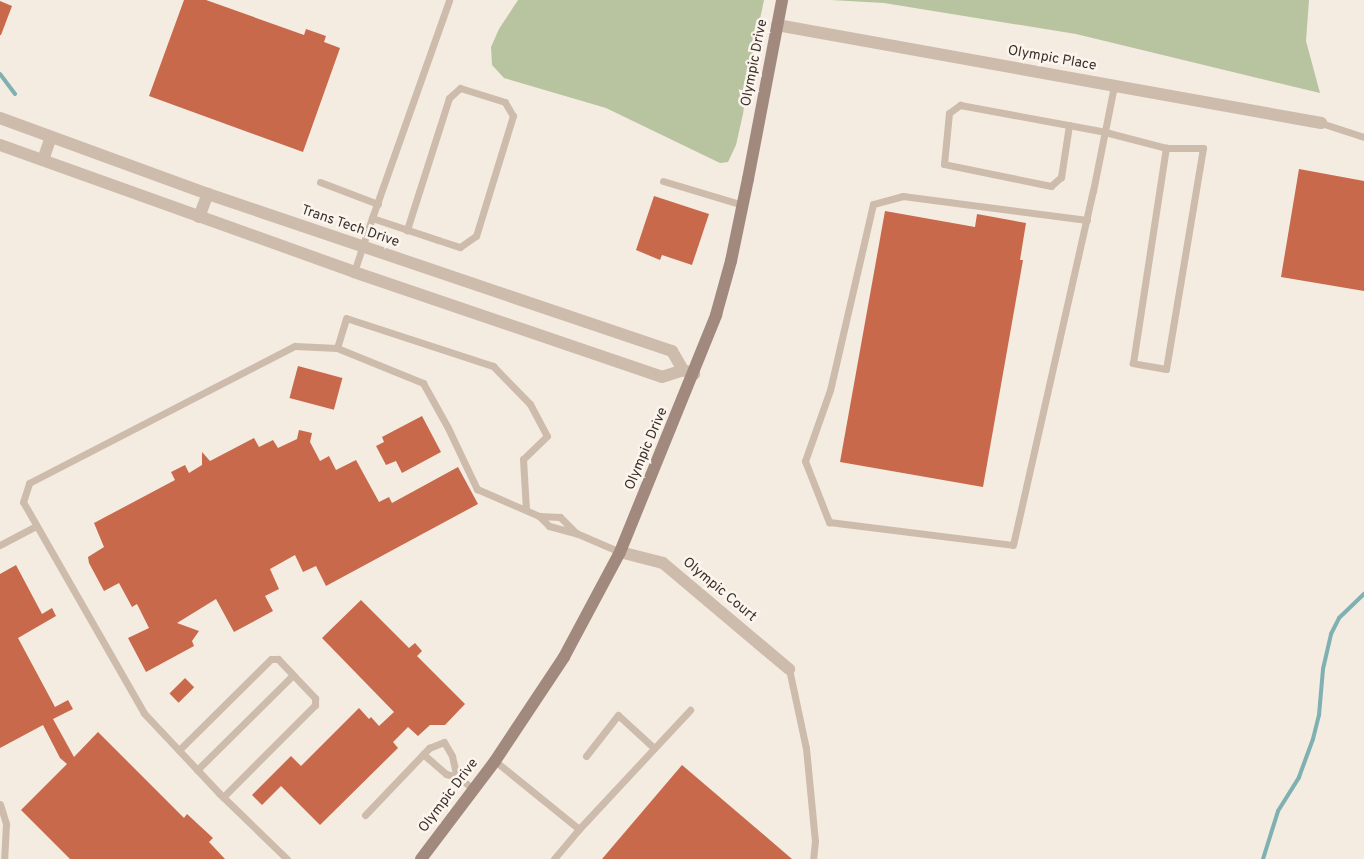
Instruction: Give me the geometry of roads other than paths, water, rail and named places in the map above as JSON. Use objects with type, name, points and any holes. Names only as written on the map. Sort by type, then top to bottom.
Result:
[{"type":"street","name":"Olympic Drive","points":[[421,859],[494,761],[564,657],[620,552],[688,372],[716,315],[743,205],[782,0]]},
{"type":"street","name":"Olympic Place","points":[[778,24],[1322,123]]},
{"type":"street","name":"Trans Tech Drive","points":[[0,118],[208,194],[672,351],[688,372]]},
{"type":"street","points":[[43,160],[51,137]]},
{"type":"street","points":[[0,145],[354,272],[662,377],[688,372]]},
{"type":"street","points":[[199,217],[208,194]]},
{"type":"street","name":"Olympic Court","points":[[620,552],[663,563],[789,669]]},
{"type":"lane","points":[[354,272],[449,0]]},
{"type":"lane","points":[[1086,220],[904,196],[873,204],[830,390],[805,461],[829,522],[1013,545],[1086,220],[1114,86]]},
{"type":"lane","points":[[372,218],[407,230],[460,247],[476,236],[513,116],[505,102],[460,88],[449,98],[407,230]]},
{"type":"lane","points":[[1069,125],[1061,177],[1051,186],[944,164],[949,113],[960,105],[1069,125],[1105,132],[1166,148],[1203,148],[1166,370],[1133,363],[1166,148]]},
{"type":"lane","points":[[1322,123],[1364,137]]},
{"type":"lane","points":[[663,181],[743,205]]},
{"type":"lane","points":[[320,182],[378,204]]},
{"type":"lane","points":[[337,348],[346,318],[493,366],[530,404],[547,436],[523,459],[526,510]]},
{"type":"lane","points":[[287,859],[223,797],[144,712],[23,502],[29,483],[295,346],[337,348],[423,383],[448,428],[477,489],[539,516],[549,526],[576,533],[620,552]]},
{"type":"lane","points":[[539,516],[560,517],[576,533]]},
{"type":"lane","points":[[0,545],[36,526]]},
{"type":"lane","points":[[179,750],[271,659],[278,659],[315,698],[315,705],[223,797]]},
{"type":"lane","points":[[789,669],[806,748],[816,841],[813,859]]},
{"type":"lane","points":[[197,770],[293,675]]},
{"type":"lane","points":[[554,859],[579,829],[690,710]]},
{"type":"lane","points":[[586,756],[618,715],[654,748]]},
{"type":"lane","points":[[365,815],[429,748],[444,742],[452,756],[457,777]]},
{"type":"lane","points":[[423,754],[446,774],[457,777],[474,789]]},
{"type":"lane","points":[[494,761],[579,829]]},
{"type":"lane","points":[[0,804],[6,824],[4,859]]},
{"type":"waterway","points":[[0,74],[15,94]]},
{"type":"waterway","points":[[1263,859],[1278,811],[1299,777],[1313,739],[1319,715],[1323,669],[1331,634],[1339,618],[1364,594]]}]
